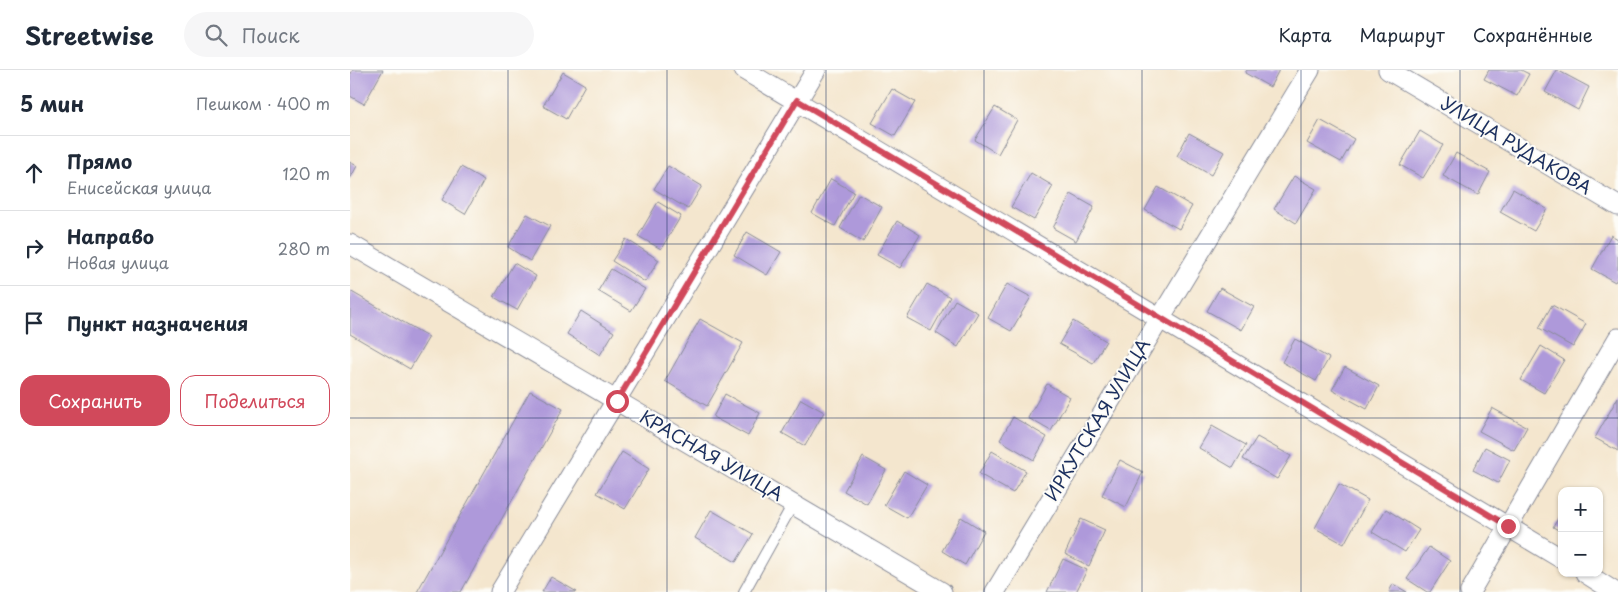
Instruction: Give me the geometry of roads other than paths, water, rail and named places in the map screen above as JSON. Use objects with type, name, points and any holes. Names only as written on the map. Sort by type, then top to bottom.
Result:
[{"type":"street","points":[[744,70],[1558,557]]},
{"type":"street","points":[[500,592],[816,70]]},
{"type":"street","name":"ИРКУТСКАЯ УЛИЦА","points":[[995,592],[1310,70]]},
{"type":"street","name":"УЛИЦА РУДАКОВА","points":[[1388,70],[1618,206]]},
{"type":"street","name":"КРАСНАЯ УЛИЦА","points":[[350,244],[942,592]]},
{"type":"street","points":[[1470,592],[1618,338]]},
{"type":"street","points":[[1591,577],[1615,592]]},
{"type":"lane","points":[[744,592],[793,504]]}]
